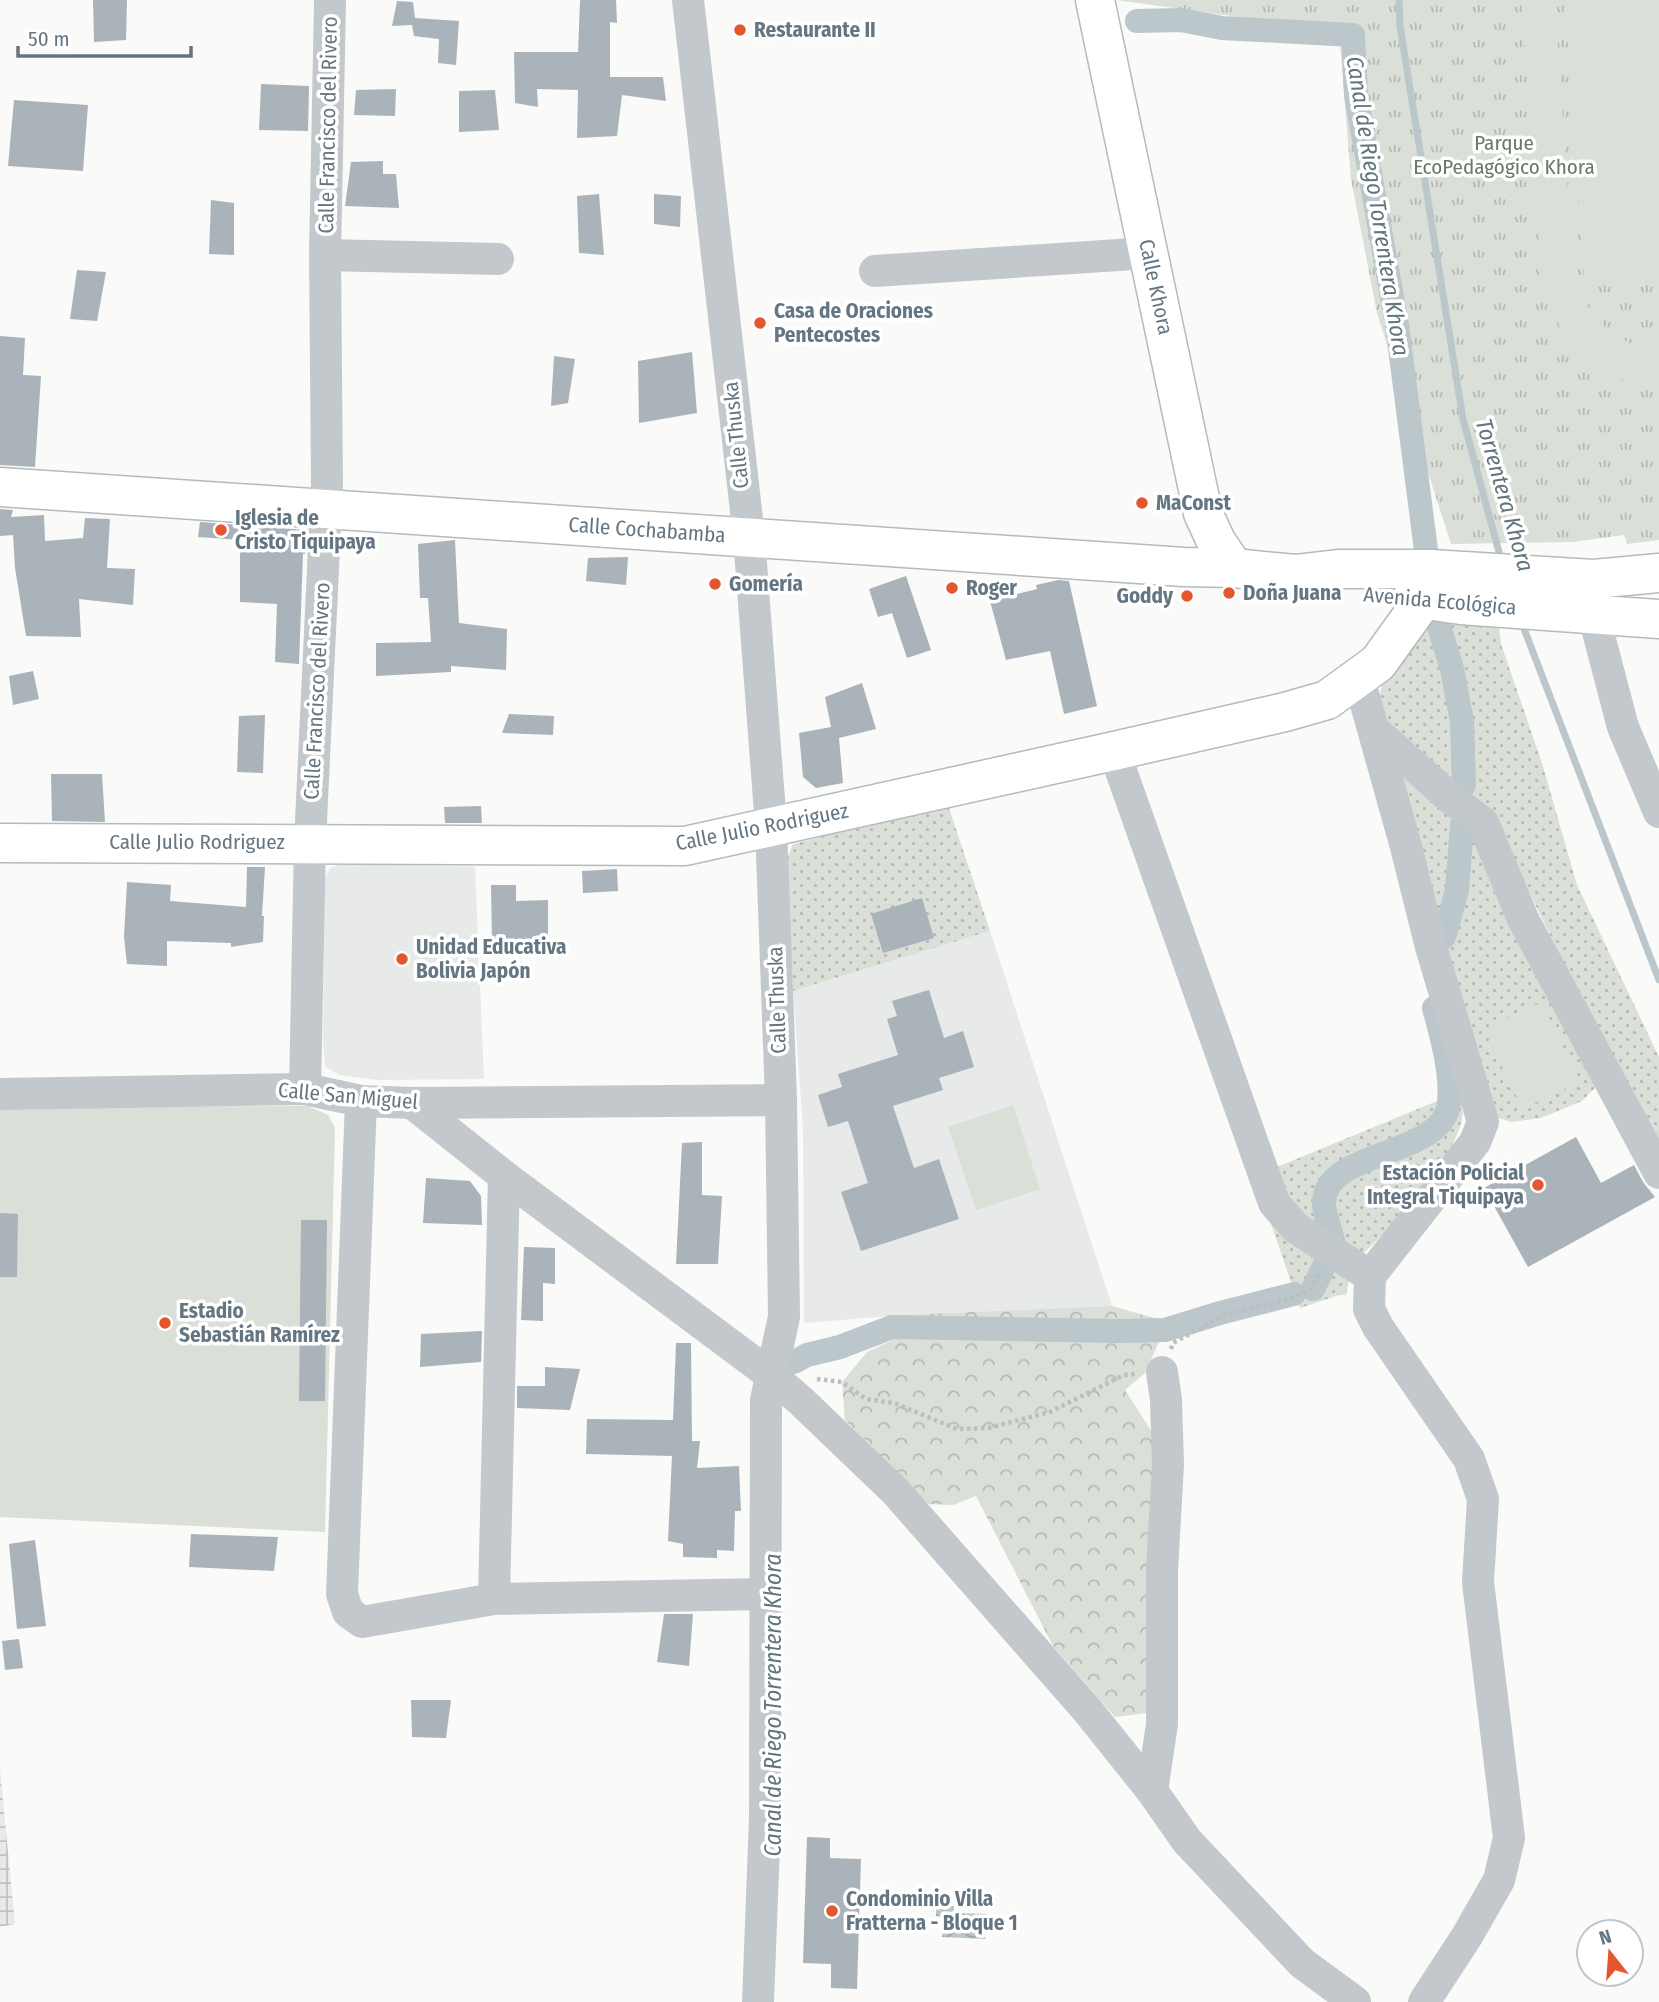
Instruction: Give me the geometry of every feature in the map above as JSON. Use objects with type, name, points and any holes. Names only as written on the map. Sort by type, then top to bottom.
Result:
[{"type":"main road","name":"Calle Khora","points":[[1095,0],[1203,513],[1216,541],[1234,568]]},
{"type":"main road","name":"Calle Cochabamba","points":[[0,488],[1295,574]]},
{"type":"main road","name":"Avenida Ecológica","points":[[1295,574],[1338,569],[1431,569],[1478,584],[1659,619]]},
{"type":"main road","name":"Avenida Ecológica","points":[[1571,600],[1604,579],[1659,573]]},
{"type":"main road","name":"Avenida Ecológica","points":[[1295,574],[1340,592],[1424,599]]},
{"type":"main road","name":"Calle Julio Rodriguez","points":[[0,843],[310,842],[685,846],[1114,751],[1327,700],[1378,663],[1424,599],[1478,584]]},
{"type":"street","name":"Calle Francisco del Rivero","points":[[305,1089],[310,842],[326,509],[325,255],[330,0]]},
{"type":"street","name":"Calle Thuska","points":[[688,0],[749,537],[771,826],[781,1100],[784,1317],[766,1400],[765,1818],[758,2002]]},
{"type":"street","points":[[875,271],[1149,253]]},
{"type":"street","points":[[325,255],[498,259]]},
{"type":"street","points":[[1571,600],[1659,811]]},
{"type":"street","points":[[1359,679],[1431,947],[1483,1122],[1475,1142],[1370,1276],[1369,1309],[1378,1327],[1469,1459],[1483,1499],[1478,1582],[1509,1838],[1499,1880],[1424,2002]]},
{"type":"street","points":[[1375,732],[1483,823],[1523,919],[1659,1173]]},
{"type":"street","points":[[1114,751],[1274,1203],[1296,1228],[1370,1276]]},
{"type":"street","name":"Calle San Miguel","points":[[0,1094],[305,1089],[361,1101],[412,1103],[781,1100]]},
{"type":"street","points":[[361,1101],[342,1594],[348,1612],[362,1622],[494,1599],[764,1594]]},
{"type":"street","points":[[412,1103],[772,1376],[801,1401],[896,1492],[1088,1711],[1188,1841],[1302,1963],[1355,2002]]},
{"type":"street","points":[[494,1599],[505,1176]]},
{"type":"street","points":[[1152,1791],[1162,1724],[1162,1570],[1168,1465],[1166,1400],[1162,1372]]},
{"type":"path","points":[[801,1401],[813,1379],[842,1382],[866,1399],[894,1403],[957,1429],[988,1428],[1050,1412],[1124,1375],[1162,1372],[1173,1343],[1222,1316],[1294,1298],[1312,1288],[1324,1265],[1327,1247]]},
{"type":"shaded area","name":"Unidad Educativa Bolivia Japón","points":[[344,863],[475,867],[484,1079],[377,1080],[340,1075],[325,1067],[325,878],[330,868]]},
{"type":"shaded area","points":[[990,931],[1112,1306],[902,1315],[804,1323],[803,1128],[793,991]]},
{"type":"shaded area","points":[[0,1770],[15,1924],[0,1927]]},
{"type":"green space","name":"Parque EcoPedagógico Khora","points":[[1116,0],[1659,0],[1659,540],[1627,544],[1624,535],[1573,542],[1451,544],[1377,313],[1351,179],[1339,31]]},
{"type":"green space","points":[[1521,0],[1555,0],[1574,283],[1591,311],[1608,329],[1629,343],[1659,357],[1659,392],[1594,367],[1561,330],[1542,287]]},
{"type":"green space","points":[[1565,0],[1659,0],[1659,276],[1584,281]]},
{"type":"green space","points":[[1426,609],[1498,617],[1501,644],[1542,763],[1577,885],[1659,1057],[1659,1152],[1620,1080],[1490,811],[1389,731],[1379,703],[1383,673]]},
{"type":"green space","points":[[1395,764],[1481,834],[1598,1085],[1582,1101],[1541,1118],[1511,1122],[1492,1116]]},
{"type":"green space","points":[[948,805],[990,931],[793,991],[787,870],[788,856],[793,844]]},
{"type":"green space","points":[[1542,1002],[1580,1082],[1522,1109],[1484,1029]]},
{"type":"green space","points":[[1459,1092],[1462,1119],[1447,1154],[1407,1209],[1364,1253],[1305,1222],[1284,1200],[1272,1169]]},
{"type":"green space","points":[[1013,1105],[1040,1189],[976,1210],[948,1127]]},
{"type":"green space","name":"Estadio Sebastián Ramírez","points":[[308,1106],[328,1115],[335,1128],[325,1532],[0,1517],[0,1107]]},
{"type":"green space","points":[[1270,1221],[1350,1275],[1346,1295],[1300,1308]]},
{"type":"green space","points":[[1112,1306],[1168,1322],[1145,1373],[1125,1390],[1157,1440],[1147,1713],[1115,1717],[1053,1646],[976,1496],[953,1505],[928,1504],[845,1420],[842,1382],[867,1352],[897,1338],[902,1315]]},
{"type":"water","points":[[936,1905],[954,1906],[954,1913],[987,1914],[985,1939],[942,1937],[943,1917],[936,1916]]},
{"type":"building","points":[[93,0],[127,0],[126,40],[94,42]]},
{"type":"building","points":[[580,0],[616,0],[617,23],[610,22],[610,77],[663,77],[666,101],[622,95],[617,136],[577,138],[578,90],[537,89],[538,107],[515,103],[514,52],[578,52]]},
{"type":"building","points":[[397,1],[413,2],[415,18],[459,21],[456,65],[438,63],[439,39],[414,36],[412,25],[392,26]]},
{"type":"building","points":[[261,84],[309,86],[308,131],[259,130]]},
{"type":"building","points":[[396,89],[395,116],[354,115],[356,90]]},
{"type":"building","points":[[495,90],[499,130],[459,132],[459,91]]},
{"type":"building","points":[[14,100],[88,105],[83,171],[8,166]]},
{"type":"building","points":[[383,161],[383,174],[396,174],[399,208],[345,206],[351,162]]},
{"type":"building","points":[[599,194],[604,255],[579,253],[577,196]]},
{"type":"building","points":[[654,194],[681,196],[680,227],[654,224]]},
{"type":"building","points":[[211,200],[234,203],[234,255],[209,254]]},
{"type":"building","points":[[77,270],[106,272],[97,321],[70,319]]},
{"type":"building","points":[[0,336],[25,338],[23,375],[41,376],[35,467],[0,465]]},
{"type":"building","points":[[692,352],[697,413],[639,423],[638,361]]},
{"type":"building","points":[[554,356],[575,359],[568,403],[551,406]]},
{"type":"building","points":[[0,509],[13,510],[11,517],[44,515],[45,541],[83,538],[85,518],[110,519],[107,568],[135,569],[133,605],[79,599],[81,637],[26,636],[15,568],[13,535],[0,536]]},
{"type":"building","points":[[200,522],[306,530],[299,664],[275,662],[277,604],[240,602],[240,540],[198,537]]},
{"type":"building","points":[[455,540],[459,623],[507,629],[506,670],[451,666],[451,672],[376,676],[376,643],[431,642],[428,598],[420,598],[418,544]]},
{"type":"building","points":[[628,557],[626,585],[586,581],[588,558]]},
{"type":"building","points":[[906,576],[931,650],[907,658],[892,613],[878,617],[869,589]]},
{"type":"building","points":[[1058,580],[1069,581],[1097,706],[1064,714],[1050,651],[1006,660],[990,601],[1037,589],[1036,585]]},
{"type":"building","points":[[33,671],[39,699],[13,705],[9,676]]},
{"type":"building","points":[[862,683],[876,729],[839,738],[843,783],[816,788],[803,777],[799,733],[831,727],[825,697]]},
{"type":"building","points":[[509,714],[554,716],[553,735],[502,733]]},
{"type":"building","points":[[265,715],[263,773],[237,772],[239,716]]},
{"type":"building","points":[[51,774],[102,774],[105,822],[52,821]]},
{"type":"building","points":[[481,806],[482,823],[445,823],[444,807]]},
{"type":"building","points":[[247,867],[265,867],[263,942],[231,947],[231,943],[167,941],[167,966],[127,964],[124,937],[127,882],[171,885],[170,901],[246,907]]},
{"type":"building","points":[[617,869],[618,891],[583,893],[582,871]]},
{"type":"building","points":[[491,885],[516,885],[516,901],[548,900],[548,943],[492,944]]},
{"type":"building","points":[[922,898],[934,938],[883,953],[871,914]]},
{"type":"building","points":[[929,990],[944,1038],[963,1031],[974,1067],[939,1078],[943,1090],[893,1106],[914,1168],[939,1159],[959,1219],[861,1251],[841,1192],[868,1183],[848,1121],[828,1127],[818,1095],[842,1087],[838,1074],[898,1055],[887,1019],[897,1016],[892,1001]]},
{"type":"building","points":[[1576,1137],[1601,1183],[1634,1165],[1655,1197],[1528,1267],[1484,1188]]},
{"type":"building","points":[[702,1142],[702,1195],[722,1196],[718,1264],[676,1264],[682,1143]]},
{"type":"building","points":[[426,1178],[470,1181],[481,1196],[482,1225],[423,1223]]},
{"type":"building","points":[[0,1213],[18,1214],[17,1277],[0,1277]]},
{"type":"building","points":[[301,1220],[327,1220],[325,1401],[299,1401]]},
{"type":"building","points":[[524,1247],[555,1248],[555,1284],[543,1283],[543,1321],[521,1320]]},
{"type":"building","points":[[482,1331],[481,1362],[420,1367],[421,1334]]},
{"type":"building","points":[[676,1343],[691,1343],[692,1441],[700,1441],[697,1468],[739,1466],[741,1511],[735,1511],[734,1551],[717,1550],[717,1558],[683,1557],[683,1544],[668,1541],[672,1456],[586,1454],[587,1419],[673,1420]]},
{"type":"building","points":[[545,1367],[580,1369],[570,1410],[517,1408],[517,1386],[545,1386]]},
{"type":"building","points":[[191,1534],[278,1537],[274,1571],[189,1567]]},
{"type":"building","points":[[35,1540],[46,1626],[17,1629],[9,1544]]},
{"type":"building","points":[[664,1614],[693,1614],[689,1666],[657,1662]]},
{"type":"building","points":[[19,1639],[23,1668],[5,1670],[2,1641]]},
{"type":"building","points":[[411,1700],[451,1700],[446,1738],[412,1737]]},
{"type":"building","name":"Condominio Villa Fratterna - Bloque 1","points":[[807,1837],[830,1838],[830,1858],[861,1859],[857,1989],[831,1988],[831,1964],[803,1963]]},
{"type":"waterway","name":"Torrentera Khora","points":[[1399,0],[1400,26],[1463,419],[1502,563]]},
{"type":"waterway","name":"Canal de Riego Torrentera Khora","points":[[1137,21],[1181,20],[1222,28],[1353,35],[1356,95],[1397,325],[1426,550]]},
{"type":"waterway","name":"Torrentera Khora","points":[[1521,621],[1659,980]]},
{"type":"waterway","name":"Canal de Riego Torrentera Khora","points":[[1438,623],[1452,669],[1462,722],[1464,785]]},
{"type":"waterway","name":"Canal de Riego Torrentera Khora","points":[[1444,937],[1457,890],[1462,825]]},
{"type":"waterway","name":"Canal de Riego Torrentera Khora","points":[[1333,1241],[1324,1205],[1328,1187],[1342,1173],[1406,1145],[1427,1134],[1442,1121],[1449,1103],[1449,1079],[1434,1008]]},
{"type":"waterway","name":"Canal de Riego Torrentera Khora","points":[[1313,1289],[1328,1258]]},
{"type":"waterway","name":"Canal de Riego Torrentera Khora","points":[[794,1362],[807,1355],[840,1347],[892,1327],[1165,1330],[1294,1294]]},
{"type":"place","name":"Restaurante II","points":[[740,30]]},
{"type":"place","name":"Casa de Oraciones Pentecostes","points":[[760,323]]},
{"type":"place","name":"MaConst","points":[[1142,503]]},
{"type":"place","name":"Iglesia de Cristo Tiquipaya","points":[[221,530]]},
{"type":"place","name":"Gomería","points":[[715,584]]},
{"type":"place","name":"Roger","points":[[952,588]]},
{"type":"place","name":"Doña Juana","points":[[1229,593]]},
{"type":"place","name":"Goddy","points":[[1187,596]]},
{"type":"place","name":"Unidad Educativa Bolivia Japón","points":[[402,959]]},
{"type":"place","name":"Estación Policial Integral Tiquipaya","points":[[1538,1185]]},
{"type":"place","name":"Estadio Sebastián Ramírez","points":[[165,1323]]},
{"type":"place","name":"Condominio Villa Fratterna - Bloque 1","points":[[832,1911]]}]
